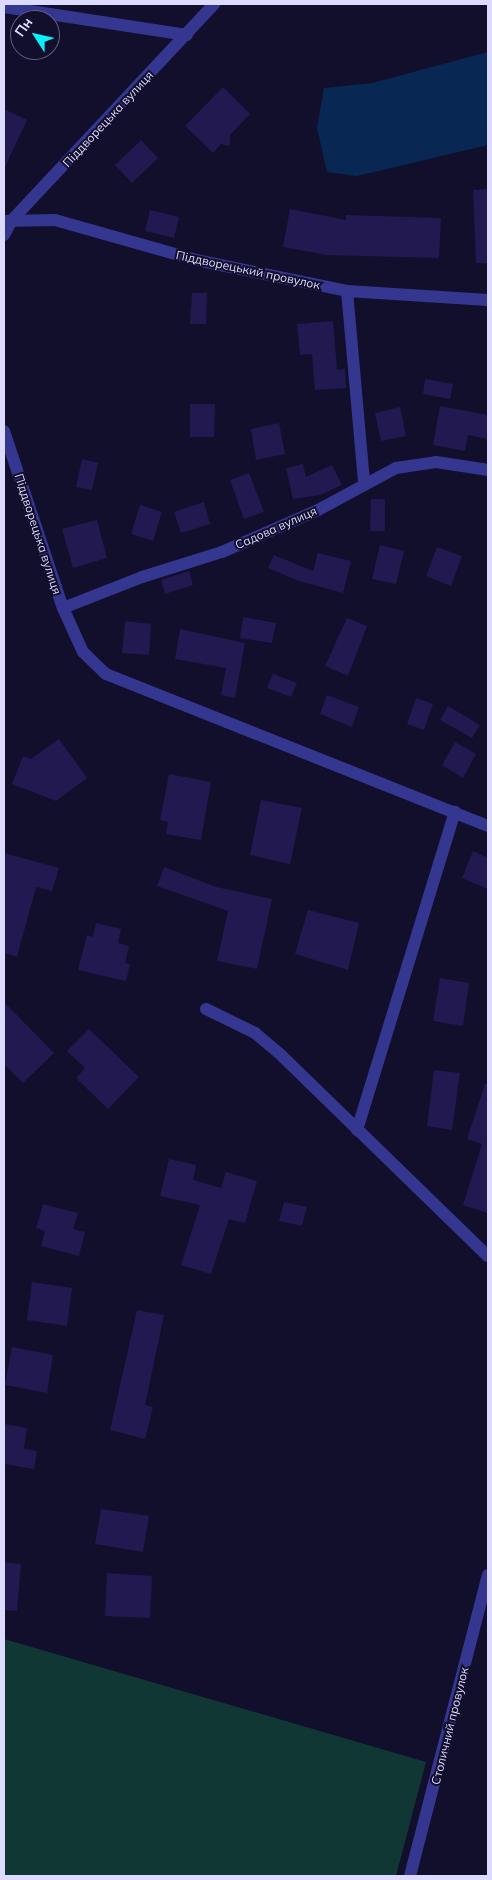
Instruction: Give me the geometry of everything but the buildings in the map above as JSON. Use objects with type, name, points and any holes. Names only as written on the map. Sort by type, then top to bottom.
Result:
[{"type":"street","name":"Піддворецька вулиця","points":[[4,234],[8,220],[188,36],[214,4]]},
{"type":"street","points":[[4,7],[188,36]]},
{"type":"street","name":"Піддворецький провулок","points":[[8,220],[54,220],[196,260],[347,291],[488,300]]},
{"type":"street","points":[[347,291],[364,483]]},
{"type":"street","name":"Піддворецька вулиця","points":[[4,431],[62,608],[83,652],[106,674],[488,826]]},
{"type":"street","name":"Садова вулиця","points":[[62,608],[142,577],[222,552],[318,510],[364,483],[396,468],[436,462],[488,470]]},
{"type":"street","points":[[357,1130],[455,812]]},
{"type":"street","points":[[206,1009],[255,1034],[488,1256]]},
{"type":"street","name":"Столичний провулок","points":[[410,1876],[488,1575]]},
{"type":"green space","points":[[4,1639],[426,1762],[396,1876],[4,1876]]},
{"type":"water","points":[[488,52],[488,145],[357,176],[327,172],[317,128],[324,88],[372,83]]}]
